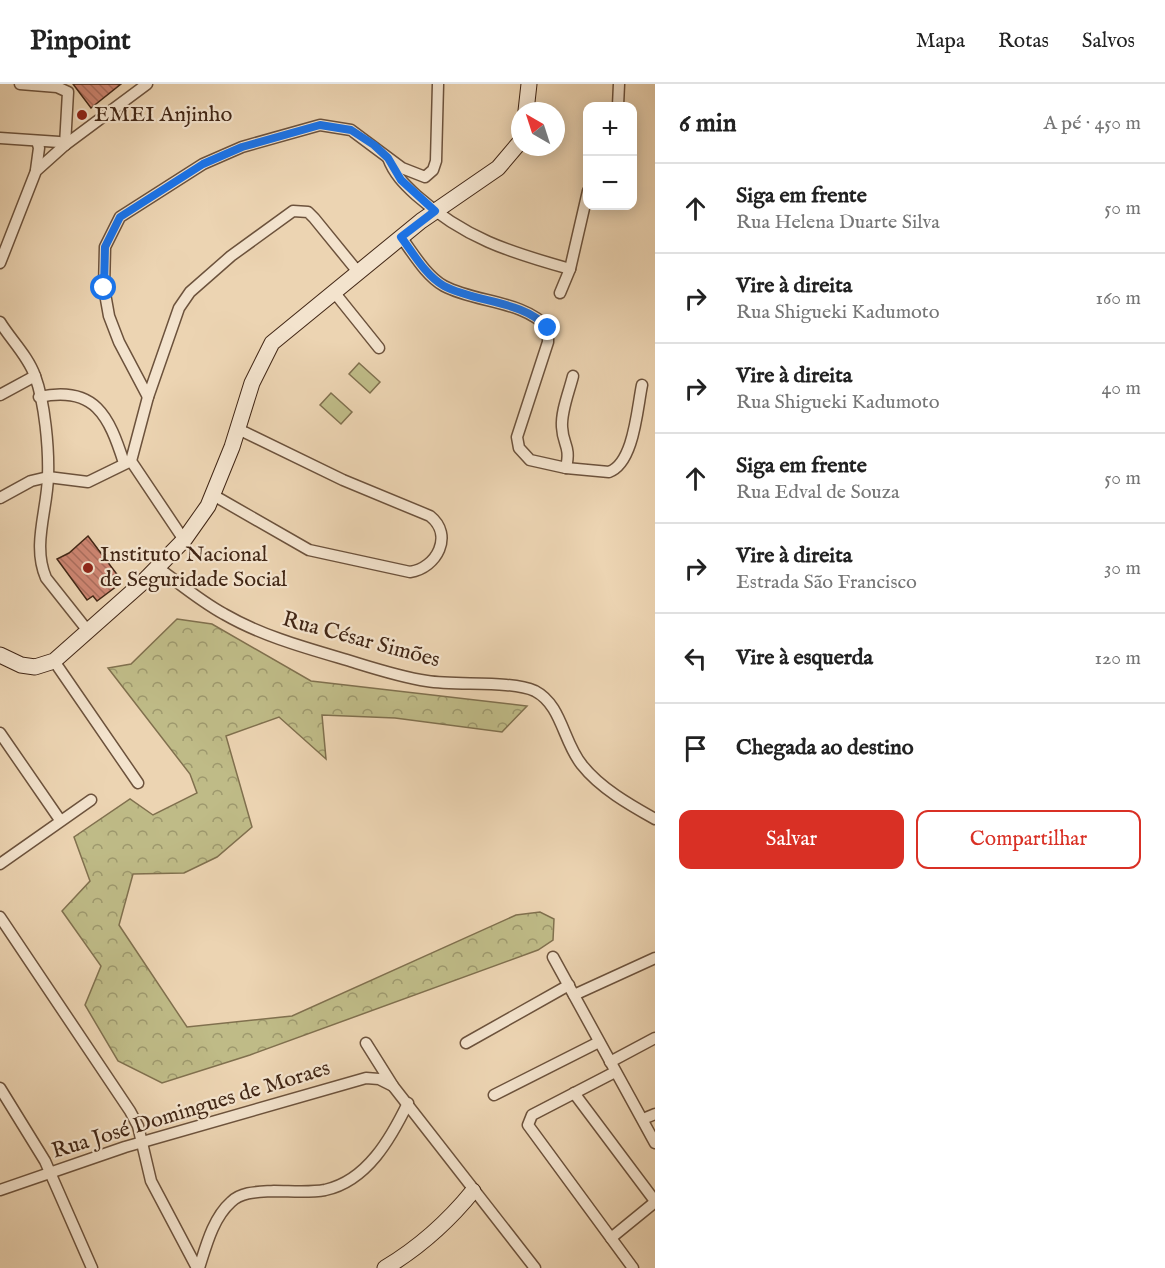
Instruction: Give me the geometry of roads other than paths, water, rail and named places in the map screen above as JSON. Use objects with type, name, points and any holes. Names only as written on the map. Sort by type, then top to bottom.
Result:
[{"type":"main road","points":[[527,102],[529,84]]},
{"type":"main road","points":[[0,655],[21,665],[35,667],[54,661],[157,567],[184,540],[213,495],[238,429],[252,383],[267,350],[401,237],[498,168],[511,153]]},
{"type":"main road","points":[[386,1268],[412,1252],[442,1227],[472,1191]]},
{"type":"street","points":[[20,84],[57,87],[68,92],[65,145]]},
{"type":"street","points":[[36,171],[65,145],[147,84]]},
{"type":"street","points":[[148,397],[119,342],[109,316],[104,288],[105,247],[120,217],[203,164],[242,147],[320,125],[351,130],[410,173],[425,177],[430,174],[436,161],[438,84]]},
{"type":"street","points":[[618,102],[620,84]]},
{"type":"street","points":[[0,138],[65,145]]},
{"type":"street","points":[[0,263],[36,171],[39,154],[37,141]]},
{"type":"street","points":[[388,158],[401,180],[435,211],[480,240],[570,269]]},
{"type":"street","points":[[561,293],[570,269],[584,210]]},
{"type":"street","points":[[0,498],[31,481],[48,477],[88,482],[128,462],[179,308],[190,292],[288,213],[308,212],[358,272]]},
{"type":"street","points":[[401,237],[434,278],[444,286],[501,304],[541,320],[548,328],[548,342],[517,437],[523,455],[530,460],[566,468],[609,472],[620,466],[627,457],[642,385]]},
{"type":"street","points":[[334,292],[378,348]]},
{"type":"street","points":[[0,322],[35,376],[39,397],[48,477],[40,548],[42,568],[46,578],[88,631]]},
{"type":"street","points":[[0,395],[35,376]]},
{"type":"street","points":[[566,468],[569,453],[562,430],[562,421],[573,376]]},
{"type":"street","points":[[39,397],[56,393],[79,395],[101,409],[128,462],[184,540]]},
{"type":"street","points":[[213,495],[296,543],[324,555],[410,572],[423,570],[434,561],[443,533],[441,526],[430,516],[343,480],[238,429]]},
{"type":"street","name":"Rua César Simões","points":[[157,567],[225,615],[294,644],[425,681],[463,685],[520,686],[548,698],[572,752],[584,768],[609,789],[655,819]]},
{"type":"street","points":[[54,661],[138,783]]},
{"type":"street","points":[[0,733],[60,820]]},
{"type":"street","points":[[0,864],[91,800]]},
{"type":"street","points":[[0,917],[130,1111],[152,1181],[198,1268]]},
{"type":"street","points":[[553,957],[655,1143]]},
{"type":"street","points":[[466,1043],[572,990],[655,958]]},
{"type":"street","points":[[633,1268],[528,1125],[532,1115],[574,1093],[655,1038]]},
{"type":"street","points":[[495,1095],[599,1042]]},
{"type":"street","points":[[366,1043],[393,1086],[472,1191],[534,1268]]},
{"type":"street","name":"Rua José Domingues de Moraes","points":[[0,1190],[125,1147],[366,1078],[379,1079],[393,1086]]},
{"type":"street","points":[[0,1088],[45,1161],[92,1268]]},
{"type":"street","points":[[574,1093],[655,1201],[611,1238]]},
{"type":"street","points":[[198,1268],[216,1224],[231,1201],[246,1194],[324,1190],[344,1184],[371,1162],[399,1121],[408,1103]]},
{"type":"street","points":[[643,1119],[655,1114]]},
{"type":"place","name":"EMEI Anjinho","points":[[82,115]]},
{"type":"place","name":"Instituto Nacional de Seguridade Social","points":[[88,568]]}]
